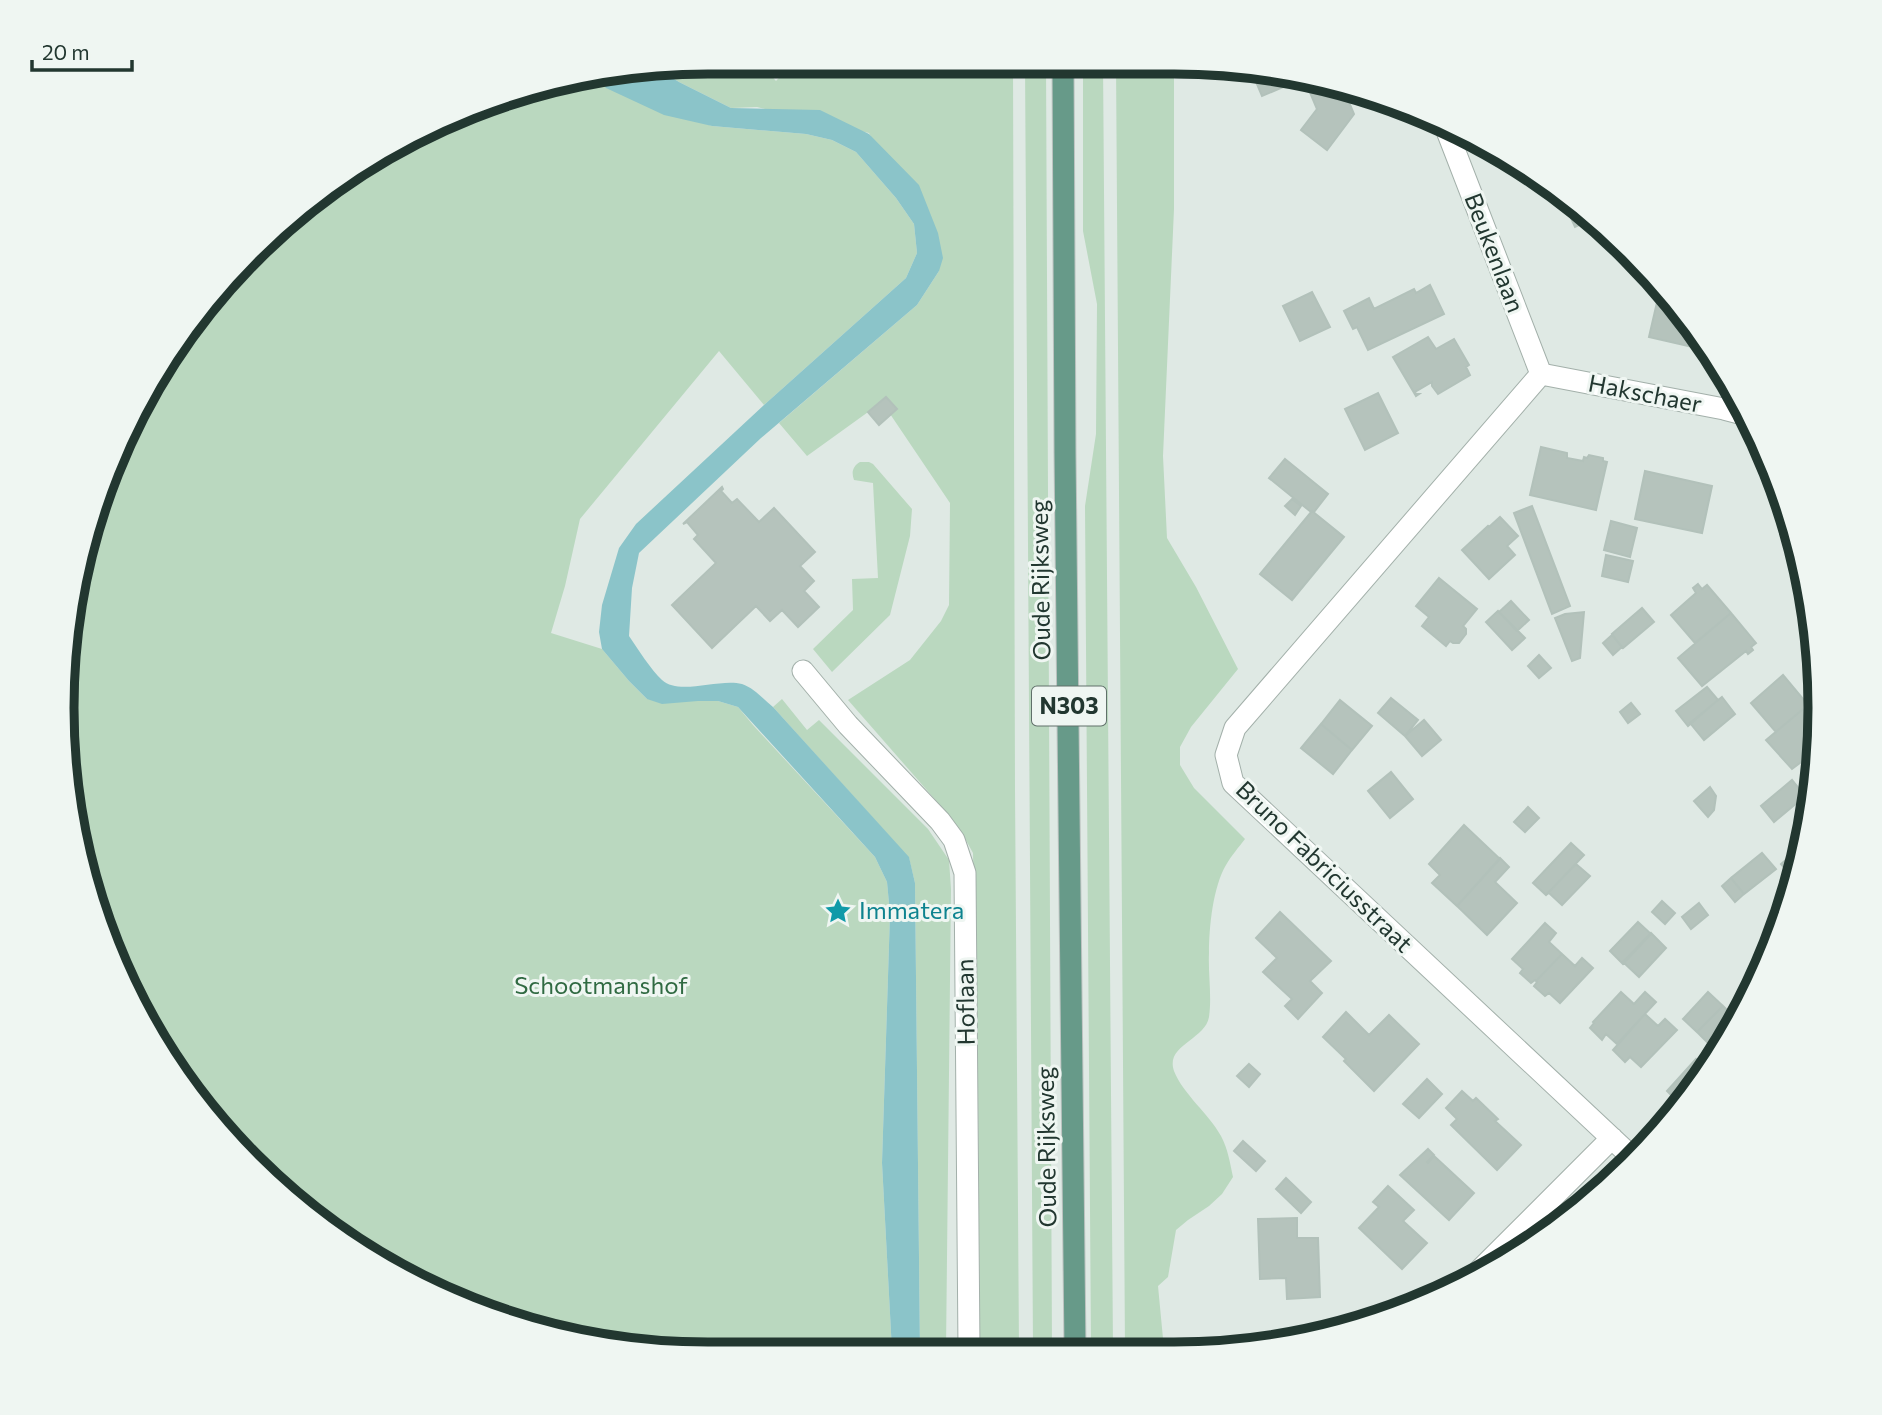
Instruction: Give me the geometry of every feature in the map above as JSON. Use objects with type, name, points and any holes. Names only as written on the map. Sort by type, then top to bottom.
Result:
[{"type":"main road","name":"Oude Rijksweg","points":[[1063,74],[1075,1342]]},
{"type":"street","name":"Beukenlaan","points":[[1449,136],[1541,374]]},
{"type":"street","name":"Hakschaer","points":[[1541,374],[1735,411]]},
{"type":"street","name":"Bruno Fabriciusstraat","points":[[1541,374],[1235,728],[1226,755],[1233,783],[1627,1152]]},
{"type":"street","name":"Hoflaan","points":[[803,671],[848,725],[940,821],[954,840],[965,873],[969,1342]]},
{"type":"street","points":[[1495,1255],[1612,1138]]},
{"type":"green space","points":[[770,74],[776,81],[783,74],[1013,74],[1019,1342],[980,1342],[973,853],[946,812],[848,700],[910,660],[941,621],[949,605],[950,503],[882,402],[807,456],[779,423],[917,305],[939,271],[869,133],[757,107],[731,108],[667,75]]},
{"type":"green space","points":[[1025,74],[1046,74],[1052,1342],[1033,1342]]},
{"type":"green space","points":[[1083,74],[1103,74],[1113,1342],[1091,1342],[1085,506],[1096,434],[1097,304],[1083,231]]},
{"type":"green space","points":[[1116,74],[1174,74],[1174,209],[1163,456],[1167,538],[1196,587],[1238,669],[1191,727],[1180,747],[1180,765],[1194,788],[1245,839],[1226,865],[1215,896],[1209,943],[1209,1017],[1201,1031],[1175,1055],[1173,1062],[1174,1071],[1183,1088],[1221,1136],[1233,1177],[1222,1194],[1176,1230],[1168,1277],[1158,1286],[1163,1342],[1125,1342]]},
{"type":"green space","name":"Schootmanshof","points":[[602,83],[607,88],[712,126],[806,134],[832,140],[856,152],[896,198],[914,224],[917,253],[906,278],[764,405],[719,351],[580,519],[551,633],[602,649],[647,699],[718,701],[738,707],[875,857],[887,882],[890,914],[882,1163],[892,1342],[666,1340],[584,1329],[504,1308],[427,1276],[390,1257],[322,1210],[259,1156],[231,1126],[180,1060],[139,988],[107,911],[95,872],[79,790],[75,749],[75,666],[79,625],[95,543],[107,504],[139,427],[180,355],[205,322],[231,289],[289,231],[355,180],[390,158],[465,122],[504,107],[543,95]]},
{"type":"green space","points":[[860,462],[873,464],[912,509],[910,536],[890,615],[832,672],[813,649],[853,610],[852,579],[878,578],[873,483],[854,480],[853,470]]},
{"type":"green space","points":[[782,699],[807,730],[819,720],[928,829],[949,860],[951,889],[946,1342],[920,1342],[915,883],[909,858],[773,707]]},
{"type":"water","points":[[667,75],[731,108],[820,110],[869,134],[919,185],[938,233],[943,258],[939,271],[917,305],[761,438],[639,553],[632,588],[629,636],[653,671],[669,685],[689,687],[733,683],[742,684],[754,691],[773,707],[909,857],[915,883],[920,1342],[892,1342],[882,1163],[890,914],[887,882],[875,857],[738,707],[718,701],[662,704],[647,699],[602,649],[599,632],[602,605],[619,548],[636,524],[906,278],[917,253],[914,224],[896,198],[856,152],[832,140],[806,134],[712,126],[664,115],[606,88],[602,83]]},
{"type":"building","points":[[1255,79],[1289,84],[1262,96]]},
{"type":"building","points":[[1308,88],[1347,97],[1354,114],[1327,150],[1301,130],[1317,109]]},
{"type":"building","points":[[1568,211],[1583,223],[1575,227]]},
{"type":"building","points":[[1430,285],[1444,314],[1368,350],[1357,327],[1353,329],[1344,311],[1369,298],[1374,309],[1414,289],[1416,293]]},
{"type":"building","points":[[1312,292],[1330,327],[1300,341],[1283,306]]},
{"type":"building","points":[[1658,298],[1697,348],[1649,337]]},
{"type":"building","points":[[1428,337],[1436,349],[1454,339],[1469,365],[1466,367],[1470,375],[1438,394],[1432,382],[1415,392],[1419,394],[1416,396],[1393,357]]},
{"type":"building","points":[[1378,393],[1398,433],[1365,450],[1345,409]]},
{"type":"building","points":[[886,397],[897,409],[879,425],[868,412]]},
{"type":"building","points":[[1541,447],[1567,453],[1567,458],[1583,461],[1584,457],[1589,455],[1603,458],[1603,461],[1607,462],[1596,510],[1530,495]]},
{"type":"building","points":[[1285,459],[1328,494],[1314,512],[1269,478]]},
{"type":"building","points":[[1645,471],[1712,486],[1702,533],[1635,519]]},
{"type":"building","points":[[722,487],[721,491],[732,503],[737,499],[759,522],[774,508],[815,552],[800,566],[814,581],[804,591],[819,607],[798,627],[782,610],[770,621],[756,606],[712,648],[672,605],[716,563],[694,539],[698,535],[687,522],[683,524]]},
{"type":"building","points":[[1292,499],[1301,506],[1295,515],[1285,506]]},
{"type":"building","points":[[1532,506],[1570,606],[1552,614],[1514,513]]},
{"type":"building","points":[[1312,511],[1344,537],[1292,600],[1260,574]]},
{"type":"building","points":[[1500,517],[1518,536],[1507,546],[1515,555],[1489,579],[1462,550]]},
{"type":"building","points":[[1611,521],[1637,528],[1630,557],[1604,550]]},
{"type":"building","points":[[1606,555],[1633,561],[1628,582],[1602,576]]},
{"type":"building","points":[[1439,578],[1477,609],[1463,626],[1466,634],[1459,643],[1450,641],[1446,646],[1422,626],[1429,617],[1416,606]]},
{"type":"building","points":[[1698,584],[1702,589],[1707,585],[1731,613],[1695,643],[1671,615],[1696,593],[1693,588]]},
{"type":"building","points":[[1511,601],[1529,620],[1517,631],[1499,612]]},
{"type":"building","points":[[1642,608],[1654,622],[1623,648],[1612,634]]},
{"type":"building","points":[[1498,611],[1525,638],[1512,650],[1486,622]]},
{"type":"building","points":[[1584,612],[1580,658],[1572,661],[1555,618]]},
{"type":"building","points":[[1731,613],[1756,643],[1748,654],[1746,651],[1702,686],[1678,658]]},
{"type":"building","points":[[1612,635],[1622,647],[1613,655],[1603,643]]},
{"type":"building","points":[[1539,655],[1551,668],[1539,678],[1528,666]]},
{"type":"building","points":[[1783,675],[1808,705],[1776,732],[1751,703]]},
{"type":"building","points":[[1707,687],[1718,700],[1688,726],[1676,711]]},
{"type":"building","points":[[1722,697],[1735,714],[1704,740],[1690,723]]},
{"type":"building","points":[[1391,698],[1418,720],[1405,736],[1378,713]]},
{"type":"building","points":[[1340,700],[1372,726],[1352,750],[1321,724]]},
{"type":"building","points":[[1631,703],[1640,714],[1628,723],[1620,712]]},
{"type":"building","points":[[1808,705],[1806,758],[1792,769],[1766,740]]},
{"type":"building","points":[[1424,720],[1441,740],[1422,756],[1405,736]]},
{"type":"building","points":[[1321,724],[1352,750],[1333,774],[1301,748]]},
{"type":"building","points":[[1391,772],[1413,799],[1390,818],[1368,791]]},
{"type":"building","points":[[1792,780],[1803,793],[1801,799],[1774,822],[1761,806]]},
{"type":"building","points":[[1710,787],[1716,796],[1714,810],[1708,817],[1694,801]]},
{"type":"building","points":[[1528,807],[1539,818],[1525,832],[1514,822]]},
{"type":"building","points":[[1464,825],[1500,859],[1457,906],[1432,883],[1440,875],[1429,864]]},
{"type":"building","points":[[1571,843],[1584,855],[1546,895],[1533,883]]},
{"type":"building","points":[[1762,853],[1776,869],[1744,894],[1731,878]]},
{"type":"building","points":[[1791,856],[1787,871],[1781,864]]},
{"type":"building","points":[[1500,858],[1509,867],[1495,882],[1517,903],[1487,935],[1457,906]]},
{"type":"building","points":[[1576,864],[1590,876],[1562,905],[1549,893],[1546,895]]},
{"type":"building","points":[[1731,878],[1744,894],[1735,902],[1722,886]]},
{"type":"building","points":[[1662,901],[1675,913],[1665,924],[1652,912]]},
{"type":"building","points":[[1699,903],[1708,915],[1691,929],[1682,917]]},
{"type":"building","points":[[1280,912],[1331,961],[1310,981],[1322,993],[1298,1019],[1285,1006],[1292,999],[1263,972],[1277,958],[1256,938]]},
{"type":"building","points":[[1638,922],[1651,934],[1623,964],[1610,951]]},
{"type":"building","points":[[1545,923],[1556,933],[1549,942],[1562,954],[1531,983],[1520,973],[1523,969],[1512,959]]},
{"type":"building","points":[[1651,933],[1666,948],[1639,977],[1623,962]]},
{"type":"building","points":[[1562,954],[1575,966],[1582,958],[1593,968],[1560,1003],[1549,993],[1545,996],[1534,986]]},
{"type":"building","points":[[1621,992],[1634,1004],[1645,992],[1656,1002],[1617,1044],[1606,1034],[1602,1040],[1590,1028]]},
{"type":"building","points":[[1708,992],[1723,1006],[1697,1032],[1683,1019]]},
{"type":"building","points":[[1723,1006],[1730,1013],[1711,1046],[1697,1032]]},
{"type":"building","points":[[1346,1012],[1369,1035],[1389,1015],[1419,1044],[1374,1091],[1323,1037]]},
{"type":"building","points":[[1645,1014],[1658,1026],[1665,1019],[1677,1030],[1641,1067],[1630,1057],[1625,1062],[1613,1050]]},
{"type":"building","points":[[1696,1059],[1700,1063],[1673,1097],[1667,1091]]},
{"type":"building","points":[[1249,1064],[1260,1074],[1249,1087],[1237,1076]]},
{"type":"building","points":[[1427,1079],[1442,1094],[1419,1118],[1403,1104]]},
{"type":"building","points":[[1462,1091],[1473,1101],[1476,1098],[1498,1119],[1495,1121],[1521,1145],[1497,1170],[1451,1125],[1457,1119],[1446,1108]]},
{"type":"building","points":[[1243,1141],[1265,1161],[1256,1171],[1234,1151]]},
{"type":"building","points":[[1428,1149],[1434,1155],[1428,1163],[1434,1156],[1474,1193],[1449,1220],[1400,1175]]},
{"type":"building","points":[[1286,1178],[1311,1202],[1301,1213],[1276,1189]]},
{"type":"building","points":[[1388,1186],[1414,1210],[1403,1221],[1427,1243],[1402,1269],[1359,1228],[1379,1207],[1373,1202]]},
{"type":"building","points":[[1297,1218],[1297,1238],[1318,1238],[1320,1297],[1287,1299],[1286,1278],[1260,1279],[1258,1219]]},
{"type":"place","name":"Immatera","points":[[838,911]]}]
